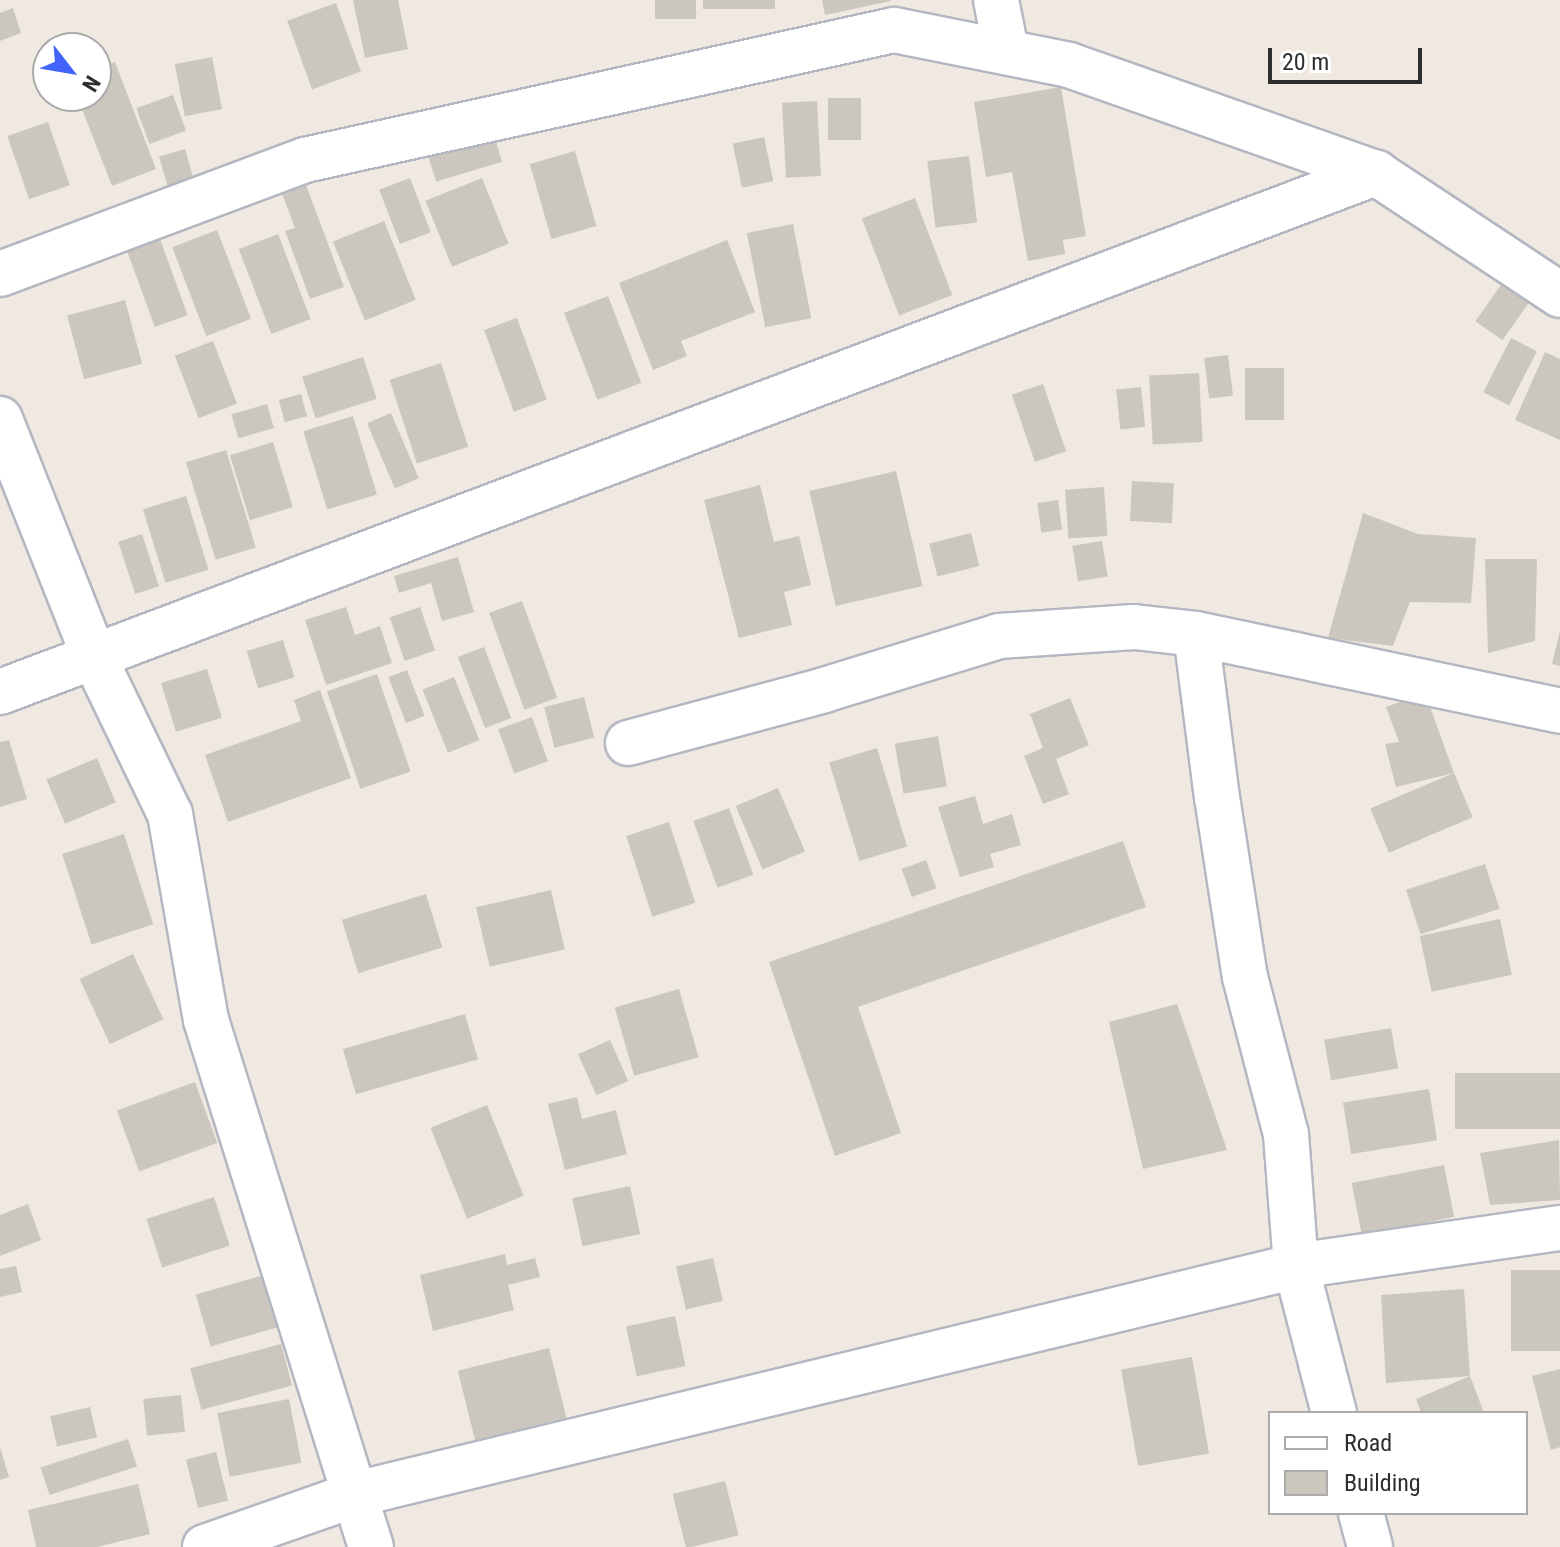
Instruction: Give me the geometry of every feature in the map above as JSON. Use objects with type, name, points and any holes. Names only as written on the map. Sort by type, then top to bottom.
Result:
[{"type":"street","points":[[996,0],[1006,50]]},
{"type":"street","points":[[0,274],[305,160],[894,30],[1069,65],[1376,173],[1560,295]]},
{"type":"street","points":[[0,692],[1376,173]]},
{"type":"street","points":[[0,419],[94,657],[170,814],[206,1020],[371,1547]]},
{"type":"street","points":[[628,743],[824,690],[999,636],[1134,627],[1196,634],[1560,711]]},
{"type":"street","points":[[1196,634],[1245,977],[1286,1134],[1296,1266],[1333,1411]]},
{"type":"street","points":[[205,1547],[356,1494],[1296,1266],[1560,1228]]},
{"type":"street","points":[[1362,1515],[1370,1547]]},
{"type":"building","points":[[353,0],[398,0],[408,49],[365,58]]},
{"type":"building","points":[[655,0],[696,0],[696,19],[655,19]]},
{"type":"building","points":[[703,0],[775,0],[775,9],[703,9]]},
{"type":"building","points":[[822,0],[890,0],[891,1],[825,15]]},
{"type":"building","points":[[336,3],[361,72],[312,89],[287,21]]},
{"type":"building","points":[[13,8],[21,33],[0,41],[0,13]]},
{"type":"building","points":[[212,57],[222,109],[185,116],[175,64]]},
{"type":"building","points":[[115,62],[156,169],[112,186],[83,112],[112,112],[112,63]]},
{"type":"building","points":[[1061,87],[1086,236],[1063,240],[1065,254],[1028,261],[1012,172],[986,177],[974,102]]},
{"type":"building","points":[[173,95],[186,131],[149,144],[136,108]]},
{"type":"building","points":[[828,98],[861,98],[861,140],[828,140]]},
{"type":"building","points":[[817,101],[821,176],[786,178],[782,103]]},
{"type":"building","points":[[48,122],[70,185],[29,199],[7,136]]},
{"type":"building","points":[[493,132],[502,162],[436,182],[427,152]]},
{"type":"building","points":[[764,137],[773,181],[742,188],[733,144]]},
{"type":"building","points":[[185,149],[194,180],[168,187],[159,156]]},
{"type":"building","points":[[575,151],[596,226],[551,239],[530,164]]},
{"type":"building","points":[[969,156],[977,223],[935,228],[927,161]]},
{"type":"building","points":[[410,178],[431,232],[400,244],[379,190]]},
{"type":"building","points":[[482,178],[509,244],[452,267],[425,201]]},
{"type":"building","points":[[305,182],[344,287],[310,299],[285,231],[295,228],[281,191]]},
{"type":"building","points":[[915,198],[952,295],[899,316],[862,218]]},
{"type":"building","points":[[384,221],[416,300],[365,320],[333,242]]},
{"type":"building","points":[[793,224],[811,318],[765,327],[747,233]]},
{"type":"building","points":[[217,230],[251,319],[206,336],[172,247]]},
{"type":"building","points":[[278,234],[311,319],[271,334],[239,249]]},
{"type":"building","points":[[160,239],[188,315],[155,327],[127,251]]},
{"type":"building","points":[[727,240],[755,312],[681,341],[687,356],[653,370],[619,283]]},
{"type":"building","points":[[1503,282],[1530,301],[1503,340],[1475,321]]},
{"type":"building","points":[[608,296],[641,383],[597,400],[564,313]]},
{"type":"building","points":[[125,300],[142,364],[84,379],[67,316]]},
{"type":"building","points":[[517,318],[547,400],[514,412],[484,330]]},
{"type":"building","points":[[1511,338],[1537,351],[1509,406],[1483,392]]},
{"type":"building","points":[[213,341],[237,404],[199,418],[175,356]]},
{"type":"building","points":[[1545,352],[1560,359],[1560,440],[1515,420]]},
{"type":"building","points":[[1228,355],[1233,396],[1209,399],[1204,358]]},
{"type":"building","points":[[363,357],[377,399],[316,419],[302,377]]},
{"type":"building","points":[[441,363],[468,447],[417,463],[390,380]]},
{"type":"building","points":[[1245,368],[1284,368],[1284,420],[1245,420]]},
{"type":"building","points":[[1199,373],[1203,442],[1153,445],[1149,376]]},
{"type":"building","points":[[1043,384],[1066,451],[1035,462],[1012,395]]},
{"type":"building","points":[[1141,387],[1145,427],[1120,429],[1116,390]]},
{"type":"building","points":[[301,394],[307,416],[285,422],[279,400]]},
{"type":"building","points":[[267,404],[274,428],[238,438],[231,414]]},
{"type":"building","points":[[391,413],[419,478],[395,489],[367,423]]},
{"type":"building","points":[[353,416],[377,494],[327,510],[303,431]]},
{"type":"building","points":[[273,442],[293,507],[250,520],[230,455]]},
{"type":"building","points":[[226,450],[256,548],[216,560],[186,462]]},
{"type":"building","points":[[896,471],[923,586],[836,606],[809,491]]},
{"type":"building","points":[[1132,481],[1174,483],[1172,523],[1130,521]]},
{"type":"building","points":[[760,485],[774,542],[799,536],[811,585],[784,592],[792,625],[739,638],[704,500]]},
{"type":"building","points":[[1104,487],[1107,536],[1069,539],[1065,490]]},
{"type":"building","points":[[186,496],[209,570],[165,583],[143,509]]},
{"type":"building","points":[[1058,500],[1062,530],[1041,533],[1037,503]]},
{"type":"building","points":[[1363,513],[1418,534],[1476,538],[1471,603],[1410,602],[1393,646],[1328,638]]},
{"type":"building","points":[[971,533],[979,566],[938,576],[929,543]]},
{"type":"building","points":[[142,534],[159,586],[135,594],[118,542]]},
{"type":"building","points":[[1102,541],[1108,577],[1078,581],[1072,546]]},
{"type":"building","points":[[458,557],[474,612],[442,621],[431,583],[399,593],[394,576]]},
{"type":"building","points":[[1485,559],[1537,559],[1535,641],[1488,653]]},
{"type":"building","points":[[522,601],[557,698],[524,710],[489,613]]},
{"type":"building","points":[[346,607],[355,635],[380,626],[392,663],[326,685],[305,620]]},
{"type":"building","points":[[420,607],[435,650],[405,661],[390,617]]},
{"type":"building","points":[[1560,631],[1560,666],[1552,664]]},
{"type":"building","points":[[283,640],[294,677],[258,688],[247,651]]},
{"type":"building","points":[[484,647],[511,718],[485,728],[458,657]]},
{"type":"building","points":[[207,669],[222,718],[176,732],[161,683]]},
{"type":"building","points":[[407,670],[425,716],[406,723],[388,677]]},
{"type":"building","points":[[377,674],[411,771],[360,789],[327,691]]},
{"type":"building","points":[[454,677],[479,740],[448,753],[422,690]]},
{"type":"building","points":[[320,690],[351,778],[228,822],[205,755],[301,721],[294,700]]},
{"type":"building","points":[[1425,693],[1454,773],[1396,787],[1385,744],[1399,742],[1386,707]]},
{"type":"building","points":[[584,697],[594,738],[554,748],[544,707]]},
{"type":"building","points":[[1070,698],[1089,745],[1056,759],[1069,794],[1043,804],[1024,756],[1043,748],[1030,714]]},
{"type":"building","points":[[532,717],[548,761],[514,773],[498,729]]},
{"type":"building","points":[[938,736],[947,786],[904,794],[895,744]]},
{"type":"building","points":[[9,740],[27,799],[0,807],[0,742]]},
{"type":"building","points":[[877,748],[907,846],[859,861],[829,763]]},
{"type":"building","points":[[97,758],[116,802],[65,824],[46,779]]},
{"type":"building","points":[[1454,773],[1473,817],[1389,853],[1370,809]]},
{"type":"building","points":[[778,788],[805,852],[763,869],[736,806]]},
{"type":"building","points":[[975,796],[983,824],[1012,814],[1021,845],[990,854],[994,867],[960,877],[938,807]]},
{"type":"building","points":[[729,808],[753,875],[718,888],[693,821]]},
{"type":"building","points":[[669,822],[695,903],[652,917],[626,836]]},
{"type":"building","points":[[124,834],[153,924],[92,944],[62,854]]},
{"type":"building","points":[[1123,841],[1146,907],[858,1007],[901,1133],[835,1156],[769,962]]},
{"type":"building","points":[[926,860],[936,888],[912,897],[902,869]]},
{"type":"building","points":[[1485,864],[1500,909],[1421,934],[1406,890]]},
{"type":"building","points":[[551,890],[565,949],[490,967],[476,907]]},
{"type":"building","points":[[426,894],[442,948],[358,973],[342,920]]},
{"type":"building","points":[[1500,919],[1512,975],[1432,992],[1420,936]]},
{"type":"building","points":[[133,954],[163,1019],[110,1044],[80,979]]},
{"type":"building","points":[[679,989],[699,1057],[634,1076],[615,1007]]},
{"type":"building","points":[[1177,1004],[1227,1150],[1143,1169],[1109,1022]]},
{"type":"building","points":[[465,1014],[478,1059],[356,1094],[343,1049]]},
{"type":"building","points":[[1391,1028],[1398,1068],[1331,1080],[1324,1040]]},
{"type":"building","points":[[610,1040],[628,1081],[596,1095],[578,1054]]},
{"type":"building","points":[[1455,1073],[1560,1073],[1560,1129],[1455,1129]]},
{"type":"building","points":[[195,1082],[217,1143],[139,1171],[117,1110]]},
{"type":"building","points":[[1429,1089],[1437,1140],[1351,1154],[1343,1103]]},
{"type":"building","points":[[577,1097],[582,1119],[616,1110],[627,1154],[565,1170],[548,1104]]},
{"type":"building","points":[[487,1105],[524,1196],[467,1219],[430,1128]]},
{"type":"building","points":[[1559,1140],[1560,1200],[1490,1205],[1480,1153]]},
{"type":"building","points":[[1444,1165],[1454,1217],[1362,1235],[1352,1183]]},
{"type":"building","points":[[630,1186],[640,1234],[582,1246],[572,1198]]},
{"type":"building","points":[[214,1197],[230,1246],[162,1267],[146,1219]]},
{"type":"building","points":[[28,1204],[41,1240],[0,1256],[0,1215]]},
{"type":"building","points":[[505,1254],[507,1265],[535,1258],[540,1277],[508,1285],[514,1310],[433,1331],[420,1275]]},
{"type":"building","points":[[713,1258],[723,1301],[686,1309],[676,1267]]},
{"type":"building","points":[[16,1266],[22,1292],[0,1297],[0,1269]]},
{"type":"building","points":[[1511,1270],[1560,1270],[1560,1351],[1511,1351]]},
{"type":"building","points":[[264,1275],[279,1327],[211,1346],[196,1295]]},
{"type":"building","points":[[1464,1289],[1470,1376],[1386,1383],[1381,1295]]},
{"type":"building","points":[[675,1316],[686,1366],[637,1376],[626,1326]]},
{"type":"building","points":[[281,1344],[292,1386],[201,1410],[190,1368]]},
{"type":"building","points":[[549,1348],[566,1418],[475,1441],[458,1371]]},
{"type":"building","points":[[1192,1357],[1209,1454],[1138,1466],[1121,1370]]},
{"type":"building","points":[[1560,1369],[1560,1447],[1551,1450],[1532,1376]]},
{"type":"building","points":[[1470,1376],[1483,1411],[1420,1411],[1416,1399]]},
{"type":"building","points":[[181,1395],[185,1432],[147,1436],[143,1399]]},
{"type":"building","points":[[289,1399],[301,1463],[230,1477],[217,1413]]},
{"type":"building","points":[[90,1407],[97,1437],[57,1446],[50,1416]]},
{"type":"building","points":[[128,1439],[137,1467],[49,1495],[41,1467]]},
{"type":"building","points":[[0,1447],[9,1477],[0,1480]]},
{"type":"building","points":[[216,1452],[228,1501],[198,1508],[186,1459]]},
{"type":"building","points":[[725,1481],[739,1535],[686,1547],[673,1494]]},
{"type":"building","points":[[138,1484],[150,1534],[97,1547],[36,1547],[28,1510]]}]
